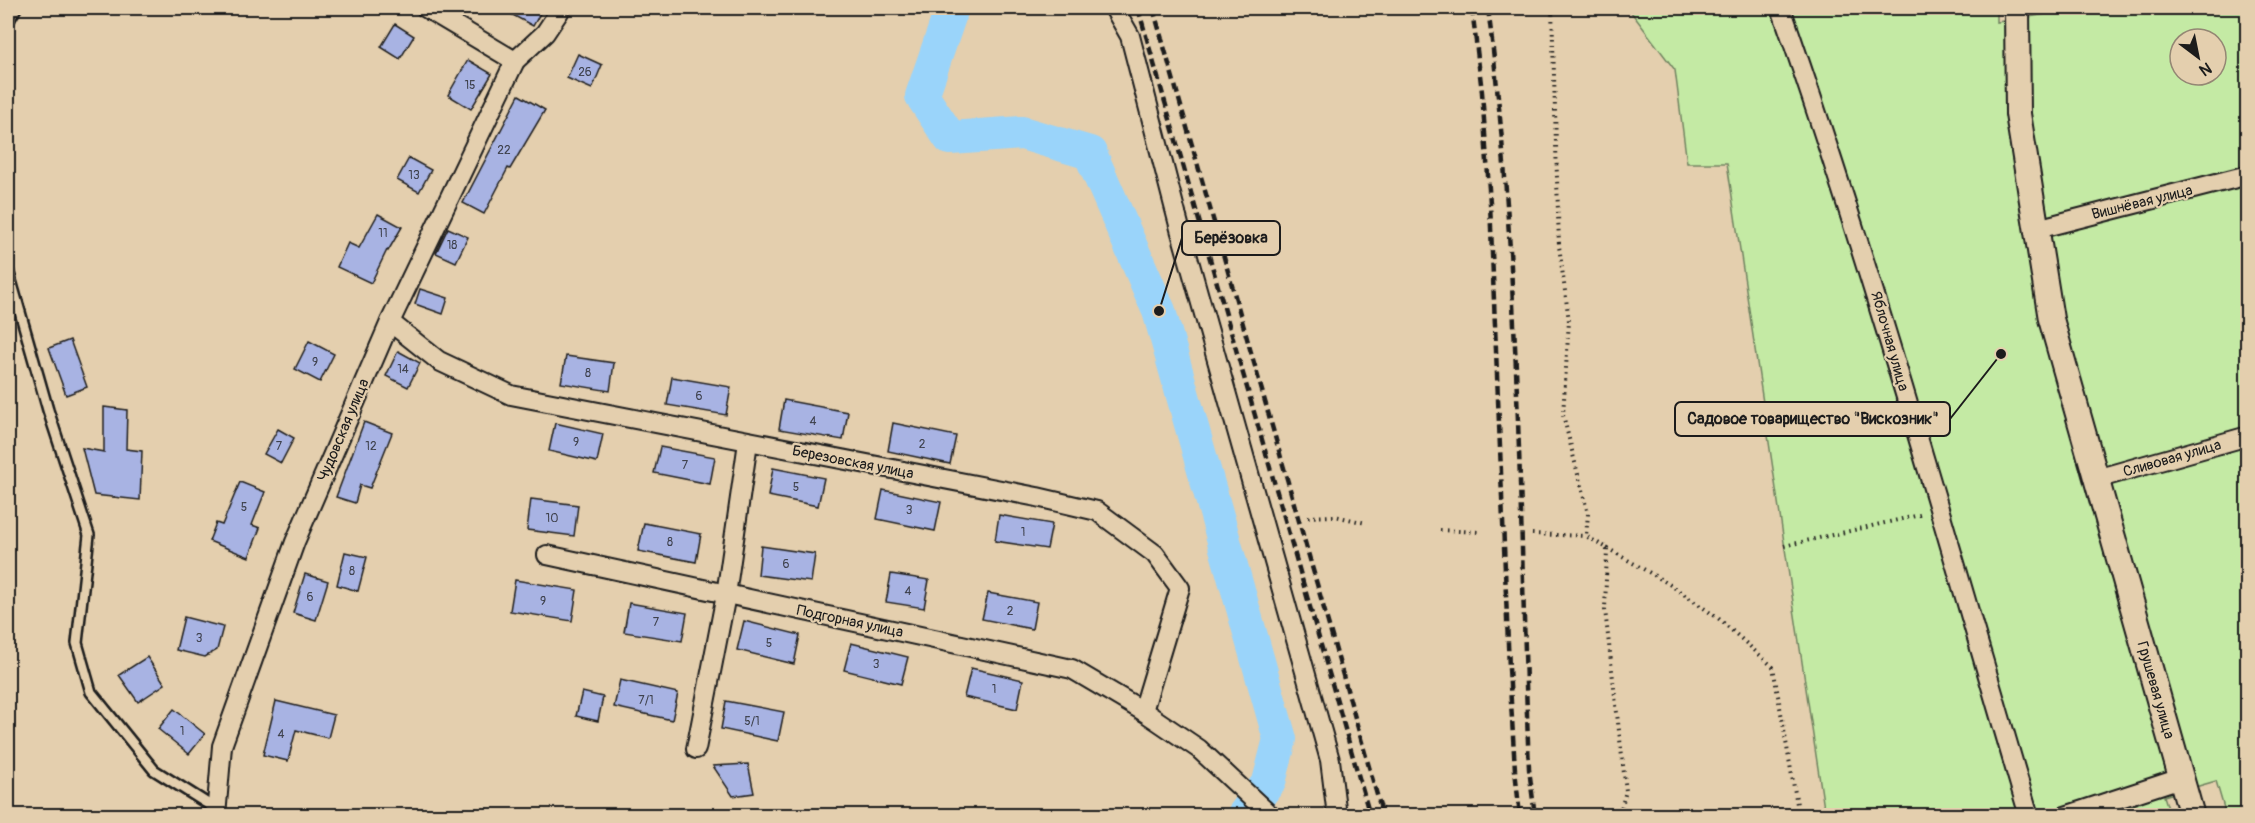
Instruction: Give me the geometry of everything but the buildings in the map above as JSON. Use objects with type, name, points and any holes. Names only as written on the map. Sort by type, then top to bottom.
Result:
[{"type":"street","points":[[426,8],[515,61]]},
{"type":"street","points":[[1114,8],[1130,36],[1180,229],[1330,760],[1337,816]]},
{"type":"street","name":"Яблочная улица","points":[[1781,8],[1823,127],[1876,293],[2029,816]]},
{"type":"street","name":"Грушевая улица","points":[[2020,9],[2018,114],[2051,319],[2192,816]]},
{"type":"street","name":"Чудовская улица","points":[[216,812],[222,746],[295,542],[390,322],[515,61],[545,33],[560,12]]},
{"type":"street","name":"Вишнёвая улица","points":[[2037,229],[2247,175]]},
{"type":"street","name":"Березовская улица","points":[[390,322],[439,361],[511,395],[1037,497],[1097,511],[1155,554],[1180,588],[1143,711]]},
{"type":"street","name":"Сливовая улица","points":[[2096,479],[2247,436]]},
{"type":"street","points":[[696,749],[726,595],[748,442]]},
{"type":"street","name":"Подгорная улица","points":[[547,555],[1072,669],[1143,711],[1199,749],[1270,815]]},
{"type":"street","points":[[2065,816],[2181,778]]},
{"type":"lane","points":[[8,22],[16,8]]},
{"type":"lane","points":[[8,270],[48,410],[89,535],[77,643],[91,692],[154,770],[216,812]]},
{"type":"path","points":[[1552,8],[1559,246],[1569,321],[1563,415],[1588,514],[1586,536]]},
{"type":"path","points":[[1784,546],[1939,510]]},
{"type":"path","points":[[1308,518],[1335,516],[1366,523]]},
{"type":"path","points":[[1440,530],[1479,532]]},
{"type":"path","points":[[1532,534],[1586,536],[1669,584],[1718,618],[1773,667],[1799,816]]},
{"type":"path","points":[[1607,548],[1605,610],[1626,791],[1619,816]]},
{"type":"green space","points":[[1628,8],[1997,8],[1997,22],[2084,8],[2247,8],[2247,815],[2226,815],[2216,781],[2164,796],[2170,815],[1825,815],[1727,163],[1687,163],[1675,70]]},
{"type":"waterway","points":[[952,8],[922,96],[950,138],[1022,133],[1090,153],[1159,311],[1280,739],[1269,782],[1243,816]]},
{"type":"railway","points":[[1138,8],[1370,816]]},
{"type":"railway","points":[[1153,8],[1383,816]]},
{"type":"railway","points":[[1472,8],[1482,92],[1490,203],[1509,668],[1520,816]]},
{"type":"railway","points":[[1488,8],[1499,103],[1512,293],[1529,769],[1535,816]]},
{"type":"place","name":"Берёзовка","points":[[1159,311]]},
{"type":"place","name":"Садовое товарищество \"Вискозник\"","points":[[2001,354]]}]
